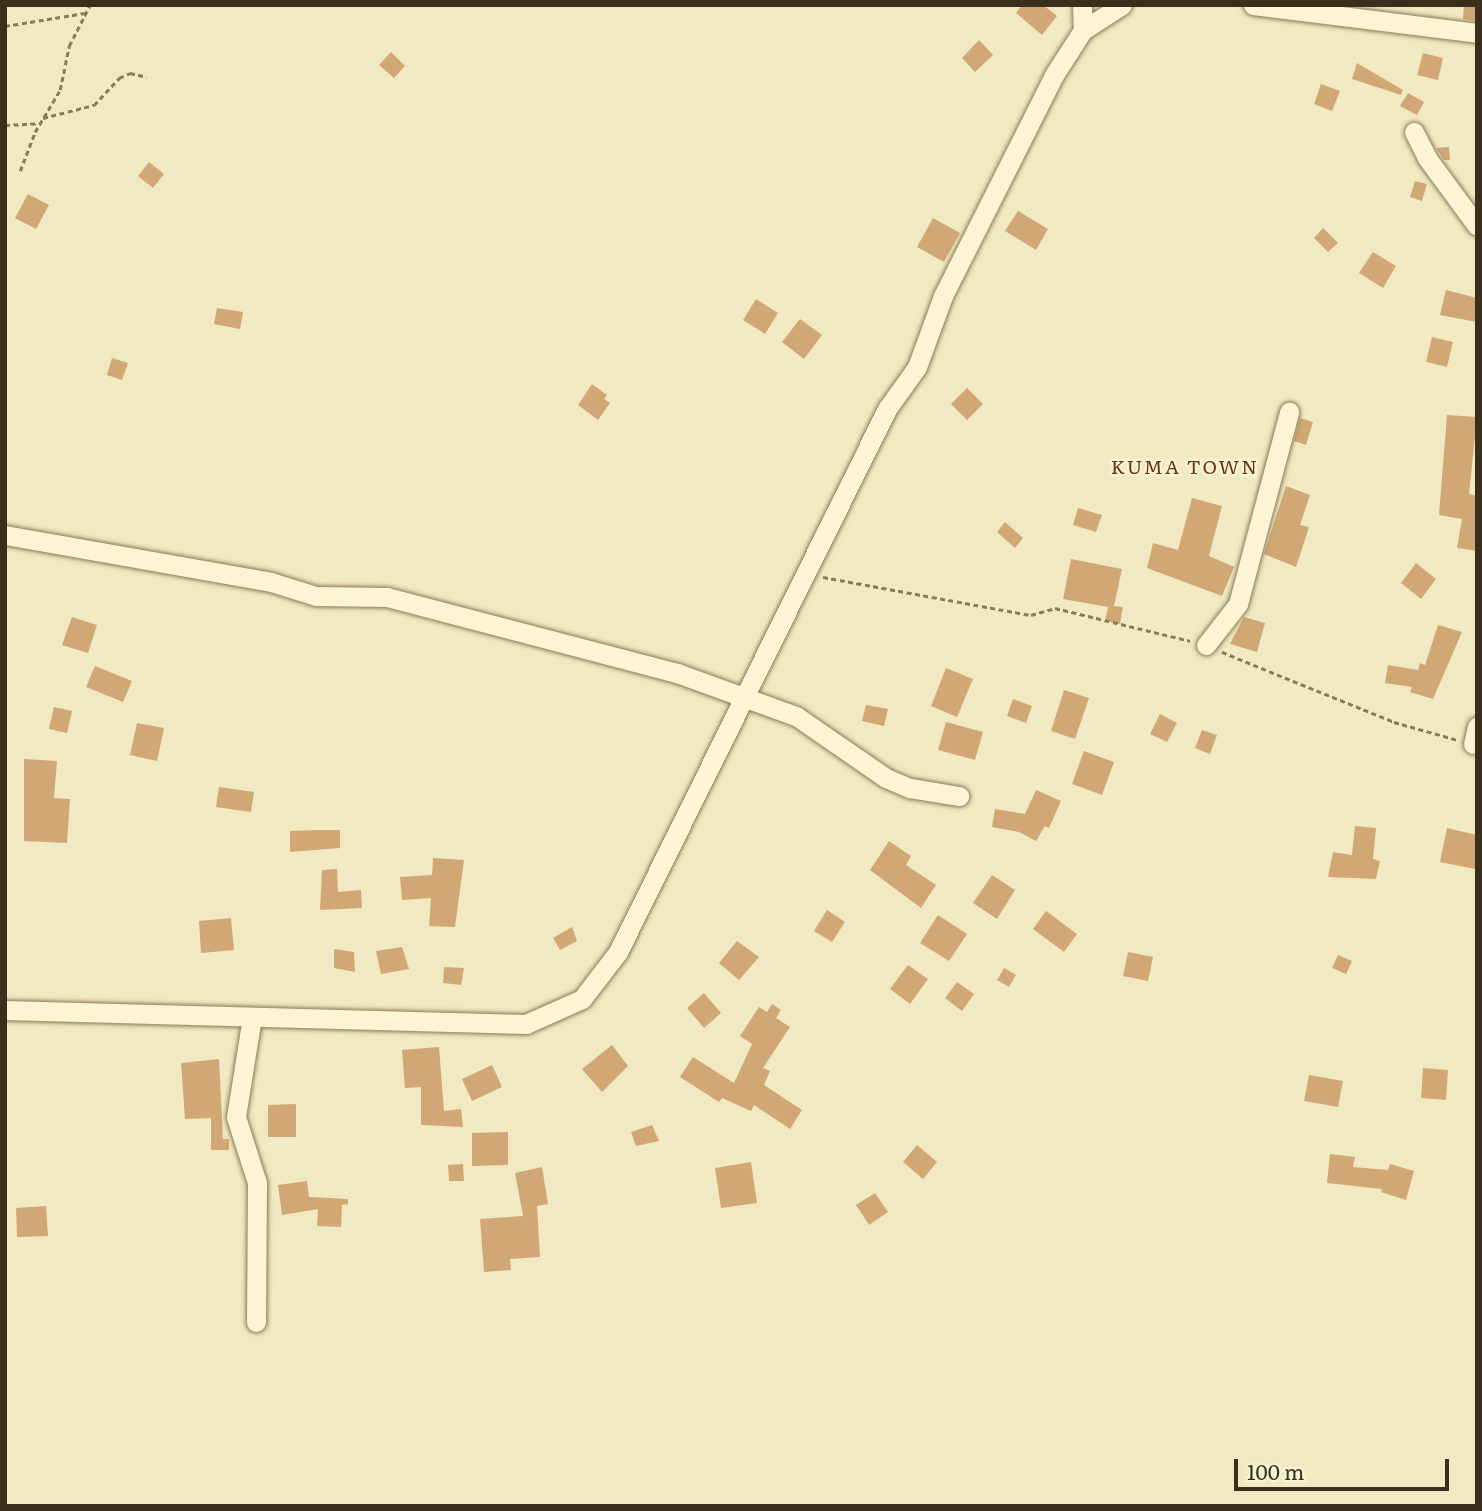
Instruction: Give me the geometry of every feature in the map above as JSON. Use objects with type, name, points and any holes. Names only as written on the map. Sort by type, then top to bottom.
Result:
[{"type":"street","points":[[1082,5],[1083,30]]},
{"type":"street","points":[[5,1010],[526,1024],[582,999],[618,952],[887,409],[917,367],[943,296],[1054,75],[1083,30],[1122,5]]},
{"type":"street","points":[[1252,5],[1477,33]]},
{"type":"street","points":[[1414,132],[1427,158],[1477,226]]},
{"type":"street","points":[[1206,645],[1238,604],[1289,412]]},
{"type":"street","points":[[5,535],[257,579],[316,596],[387,597],[677,673],[796,716],[886,778],[910,788],[959,796]]},
{"type":"street","points":[[252,1017],[236,1116],[257,1183],[256,1322]]},
{"type":"path","points":[[20,172],[40,123],[60,90],[69,46],[90,5]]},
{"type":"path","points":[[5,26],[85,13]]},
{"type":"path","points":[[43,118],[94,104],[119,78],[130,73],[147,77]]},
{"type":"path","points":[[5,125],[40,123]]},
{"type":"path","points":[[806,573],[1031,615],[1055,608],[1206,645],[1394,722],[1475,735]]},
{"type":"building","points":[[1022,5],[1043,5],[1057,16],[1042,35],[1016,13]]},
{"type":"building","points":[[1464,5],[1477,5],[1477,21],[1463,19]]},
{"type":"building","points":[[979,40],[993,55],[975,72],[962,58]]},
{"type":"building","points":[[391,52],[405,66],[394,78],[379,65]]},
{"type":"building","points":[[1423,53],[1443,58],[1438,80],[1417,75]]},
{"type":"building","points":[[1357,63],[1403,90],[1401,95],[1352,79]]},
{"type":"building","points":[[1321,84],[1340,91],[1332,111],[1314,104]]},
{"type":"building","points":[[1408,93],[1424,102],[1417,115],[1400,106]]},
{"type":"building","points":[[1449,147],[1450,160],[1444,160],[1436,148]]},
{"type":"building","points":[[149,162],[164,174],[153,188],[138,176]]},
{"type":"building","points":[[1415,181],[1427,184],[1422,201],[1410,197]]},
{"type":"building","points":[[28,194],[49,205],[36,229],[15,218]]},
{"type":"building","points":[[1018,211],[1048,229],[1036,250],[1005,231]]},
{"type":"building","points":[[933,218],[960,233],[944,262],[917,247]]},
{"type":"building","points":[[1323,228],[1338,243],[1328,252],[1314,238]]},
{"type":"building","points":[[1373,252],[1396,266],[1383,288],[1359,273]]},
{"type":"building","points":[[1446,290],[1477,298],[1477,322],[1440,315]]},
{"type":"building","points":[[756,299],[778,313],[765,334],[743,320]]},
{"type":"building","points":[[217,308],[243,312],[240,329],[214,324]]},
{"type":"building","points":[[800,319],[822,335],[804,359],[782,342]]},
{"type":"building","points":[[1432,337],[1453,342],[1447,367],[1426,362]]},
{"type":"building","points":[[112,358],[128,363],[122,380],[107,375]]},
{"type":"building","points":[[592,384],[607,395],[604,399],[610,403],[598,420],[578,405]]},
{"type":"building","points":[[967,388],[983,404],[967,420],[951,404]]},
{"type":"building","points":[[1447,415],[1477,417],[1469,494],[1477,496],[1477,551],[1457,548],[1462,519],[1439,515]]},
{"type":"building","points":[[1300,418],[1313,422],[1306,445],[1294,441]]},
{"type":"building","points":[[1286,486],[1310,495],[1300,525],[1309,527],[1296,567],[1264,554]]},
{"type":"building","points":[[1192,498],[1222,506],[1209,556],[1234,567],[1222,596],[1147,568],[1153,543],[1178,550]]},
{"type":"building","points":[[1078,508],[1102,515],[1096,532],[1073,525]]},
{"type":"building","points":[[1005,522],[1023,538],[1015,548],[997,532]]},
{"type":"building","points":[[1071,559],[1122,569],[1114,606],[1123,607],[1120,624],[1105,621],[1108,607],[1063,599]]},
{"type":"building","points":[[1416,563],[1436,579],[1421,599],[1401,583]]},
{"type":"building","points":[[72,617],[97,625],[88,653],[62,645]]},
{"type":"building","points":[[1244,617],[1265,623],[1257,652],[1230,644]]},
{"type":"building","points":[[1438,625],[1462,632],[1433,699],[1410,692],[1412,687],[1385,683],[1388,665],[1418,670],[1420,663],[1425,665]]},
{"type":"building","points":[[95,666],[132,681],[123,702],[86,687]]},
{"type":"building","points":[[946,668],[973,679],[957,717],[931,706]]},
{"type":"building","points":[[1064,690],[1089,698],[1075,739],[1051,731]]},
{"type":"building","points":[[1013,699],[1032,706],[1026,723],[1007,716]]},
{"type":"building","points":[[866,705],[888,709],[884,726],[862,721]]},
{"type":"building","points":[[54,707],[72,711],[67,733],[49,729]]},
{"type":"building","points":[[1160,714],[1177,723],[1167,742],[1150,734]]},
{"type":"building","points":[[946,722],[983,732],[975,760],[938,750]]},
{"type":"building","points":[[137,723],[164,728],[157,761],[130,755]]},
{"type":"building","points":[[1202,730],[1217,735],[1210,754],[1195,748]]},
{"type":"building","points":[[1084,751],[1114,762],[1102,795],[1072,784]]},
{"type":"building","points":[[24,759],[57,761],[54,798],[70,799],[67,843],[24,841]]},
{"type":"building","points":[[219,787],[254,792],[251,812],[216,807]]},
{"type":"building","points":[[1036,790],[1061,801],[1049,828],[1045,826],[1036,841],[1019,832],[992,827],[995,809],[1025,814]]},
{"type":"building","points":[[1355,826],[1376,828],[1373,859],[1380,861],[1376,879],[1328,877],[1333,852],[1352,855]]},
{"type":"building","points":[[1447,828],[1477,835],[1475,869],[1440,862]]},
{"type":"building","points":[[340,830],[340,848],[290,852],[290,831]]},
{"type":"building","points":[[889,841],[911,856],[906,865],[936,885],[921,908],[870,870]]},
{"type":"building","points":[[433,858],[464,860],[455,927],[429,926],[431,898],[402,900],[400,877],[432,875]]},
{"type":"building","points":[[337,869],[338,892],[361,890],[362,908],[320,910],[322,870]]},
{"type":"building","points":[[992,875],[1015,890],[997,919],[973,903]]},
{"type":"building","points":[[827,910],[845,922],[832,942],[814,931]]},
{"type":"building","points":[[1046,911],[1077,934],[1064,952],[1033,929]]},
{"type":"building","points":[[938,915],[967,934],[949,961],[920,943]]},
{"type":"building","points":[[231,918],[234,950],[201,953],[199,921]]},
{"type":"building","points":[[572,927],[577,941],[560,950],[553,938]]},
{"type":"building","points":[[737,941],[759,957],[739,980],[719,963]]},
{"type":"building","points":[[402,947],[409,969],[381,974],[376,951]]},
{"type":"building","points":[[334,949],[354,952],[355,972],[334,968]]},
{"type":"building","points":[[1128,952],[1153,957],[1148,981],[1123,976]]},
{"type":"building","points":[[1338,955],[1352,961],[1346,974],[1332,968]]},
{"type":"building","points":[[908,965],[928,979],[910,1004],[890,989]]},
{"type":"building","points":[[444,967],[464,968],[461,985],[443,983]]},
{"type":"building","points":[[1004,968],[1016,975],[1009,987],[997,980]]},
{"type":"building","points":[[957,982],[974,994],[962,1011],[945,998]]},
{"type":"building","points":[[704,993],[721,1013],[704,1028],[687,1008]]},
{"type":"building","points":[[772,1004],[781,1010],[776,1018],[790,1027],[763,1068],[770,1071],[764,1085],[802,1110],[790,1129],[754,1105],[751,1111],[722,1098],[719,1102],[680,1077],[693,1057],[734,1083],[752,1044],[740,1036],[759,1007],[767,1012]]},
{"type":"building","points":[[612,1045],[628,1066],[602,1092],[582,1069]]},
{"type":"building","points":[[439,1047],[444,1111],[461,1109],[463,1127],[421,1125],[421,1087],[405,1088],[402,1050]]},
{"type":"building","points":[[219,1059],[223,1139],[229,1139],[229,1150],[211,1150],[211,1118],[185,1119],[181,1063]]},
{"type":"building","points":[[492,1065],[502,1087],[472,1101],[462,1079]]},
{"type":"building","points":[[1423,1068],[1448,1070],[1446,1100],[1421,1098]]},
{"type":"building","points":[[1309,1075],[1343,1081],[1338,1107],[1304,1101]]},
{"type":"building","points":[[296,1104],[296,1137],[268,1137],[268,1105]]},
{"type":"building","points":[[652,1125],[659,1141],[636,1146],[631,1132]]},
{"type":"building","points":[[508,1132],[508,1165],[472,1166],[472,1133]]},
{"type":"building","points":[[917,1145],[937,1162],[923,1179],[903,1162]]},
{"type":"building","points":[[1330,1154],[1355,1157],[1353,1167],[1388,1170],[1390,1164],[1414,1171],[1406,1200],[1381,1192],[1382,1189],[1327,1183]]},
{"type":"building","points":[[751,1162],[757,1203],[721,1208],[715,1168]]},
{"type":"building","points":[[463,1164],[464,1181],[449,1181],[448,1165]]},
{"type":"building","points":[[542,1167],[548,1204],[537,1206],[540,1257],[510,1259],[511,1270],[484,1272],[480,1219],[523,1216],[515,1173]]},
{"type":"building","points":[[307,1181],[309,1197],[348,1199],[348,1204],[342,1205],[341,1227],[317,1226],[318,1209],[282,1215],[278,1185]]},
{"type":"building","points":[[875,1193],[888,1212],[869,1225],[856,1205]]},
{"type":"building","points":[[46,1206],[48,1236],[17,1237],[16,1208]]},
{"type":"district","name":"KUMA TOWN","points":[[1185,467]]}]
